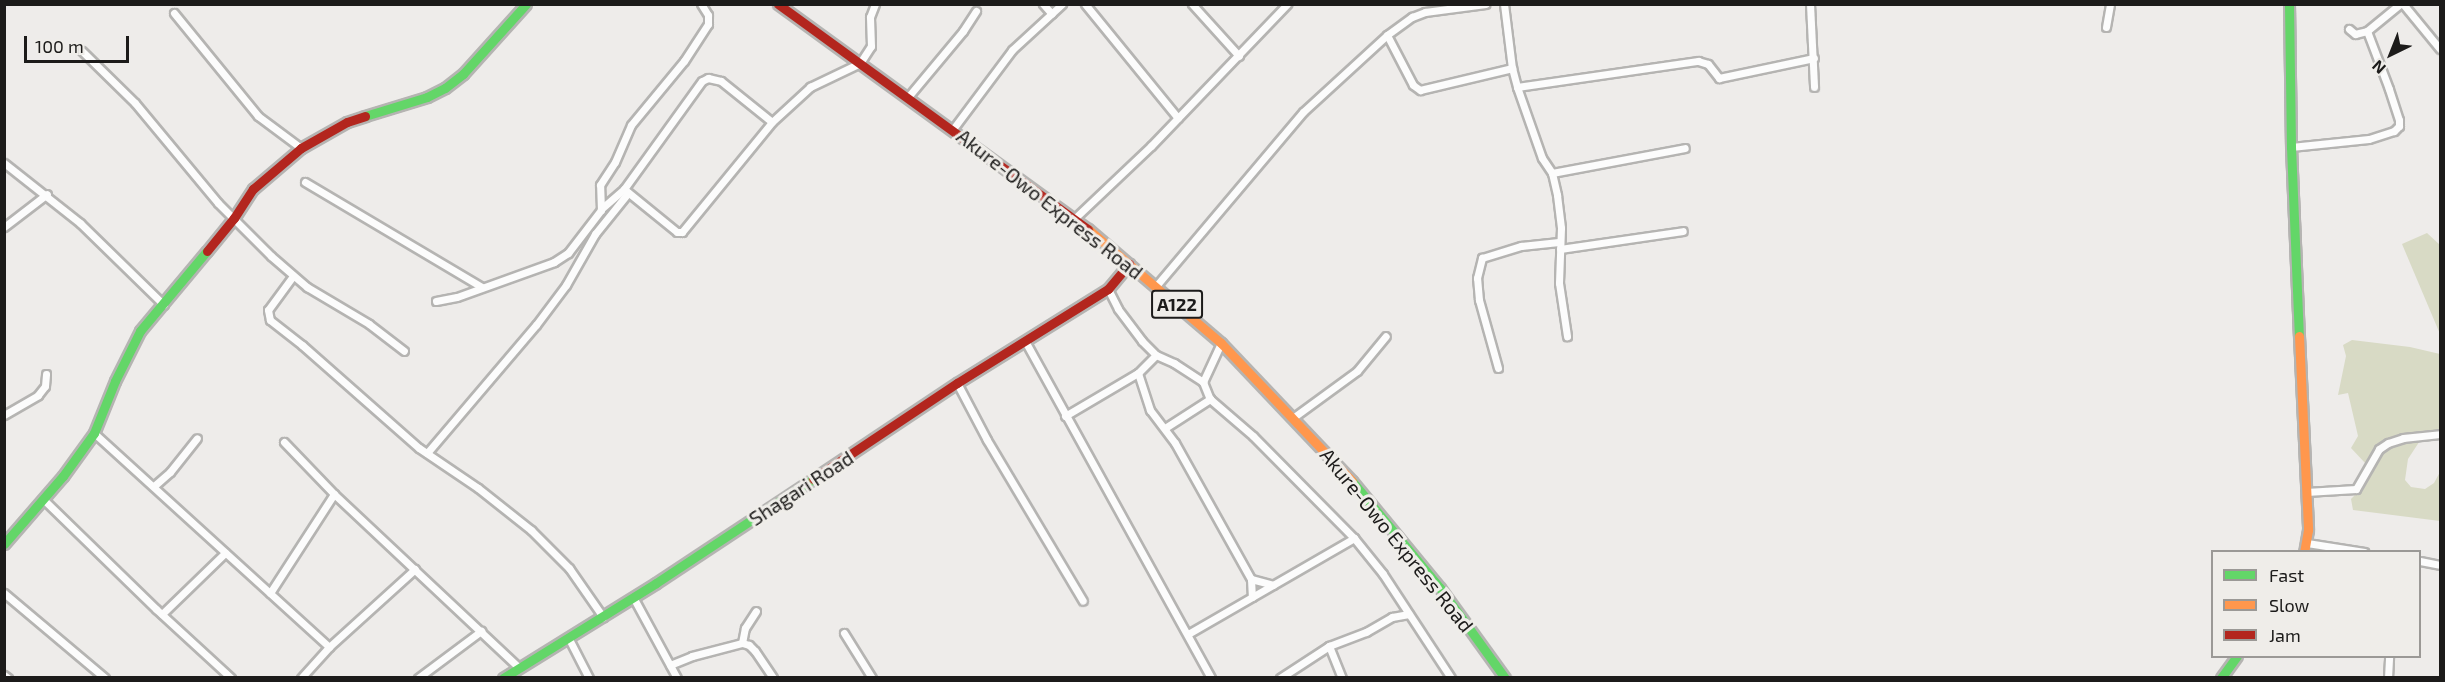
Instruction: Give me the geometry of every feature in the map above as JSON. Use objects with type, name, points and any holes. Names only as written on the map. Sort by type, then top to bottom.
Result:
[{"type":"main road","points":[[7,537],[43,499],[94,433],[115,381],[140,331],[164,305],[234,218],[253,189],[301,148],[347,122],[427,97],[445,88],[463,74],[526,4]]},
{"type":"main road","name":"Akure-Owo Express Road","points":[[778,4],[1075,218],[1221,343],[1294,417],[1403,540],[1505,678]]},
{"type":"main road","points":[[2289,4],[2291,147],[2306,492],[2306,547]]},
{"type":"main road","name":"Shagari Road","points":[[503,678],[569,639],[957,382],[1098,296],[1108,289],[1129,264]]},
{"type":"main road","points":[[2221,678],[2236,658]]},
{"type":"street","points":[[601,210],[600,185],[615,162],[631,124],[684,61],[708,24],[708,15],[701,4]]},
{"type":"street","points":[[626,191],[677,232],[682,232],[772,122],[810,87],[860,63],[871,46],[870,16],[875,4]]},
{"type":"street","points":[[1043,4],[1052,14]]},
{"type":"street","points":[[953,129],[1012,50],[1062,4]]},
{"type":"street","points":[[1085,4],[1178,118]]},
{"type":"street","points":[[1192,4],[1239,56]]},
{"type":"street","points":[[1075,218],[1178,118],[1287,4]]},
{"type":"street","points":[[1156,286],[1303,112],[1387,35],[1412,17],[1425,12],[1485,4]]},
{"type":"street","points":[[1504,4],[1512,68],[1517,87],[1542,158],[1552,173],[1560,211],[1559,283],[1567,336]]},
{"type":"street","points":[[1810,4],[1814,87]]},
{"type":"street","points":[[2106,27],[2110,4]]},
{"type":"street","points":[[2349,29],[2355,34],[2367,31],[2401,4],[2440,49]]},
{"type":"street","points":[[908,97],[963,31],[976,11]]},
{"type":"street","points":[[174,13],[258,116],[301,148]]},
{"type":"street","points":[[2291,147],[2369,139],[2394,131],[2398,126],[2399,120],[2389,89],[2367,31]]},
{"type":"street","points":[[1387,35],[1413,85],[1420,90],[1512,68]]},
{"type":"street","points":[[81,51],[149,119],[218,203],[293,276],[369,324],[404,351]]},
{"type":"street","points":[[1517,87],[1698,61],[1708,64],[1719,78],[1814,57]]},
{"type":"street","points":[[427,453],[536,325],[566,285],[595,234],[702,81],[708,78],[721,81],[772,122]]},
{"type":"street","points":[[1552,173],[1685,148]]},
{"type":"street","points":[[4,163],[47,194],[164,305]]},
{"type":"street","points":[[305,182],[482,287]]},
{"type":"street","points":[[436,301],[457,297],[561,259],[601,210],[626,191]]},
{"type":"street","points":[[4,228],[47,194]]},
{"type":"street","points":[[1498,368],[1479,300],[1476,278],[1482,258],[1521,246],[1560,245],[1683,231]]},
{"type":"street","points":[[293,276],[268,310],[270,320],[427,453],[478,488],[545,543],[581,584],[603,616]]},
{"type":"street","points":[[1108,289],[1132,330],[1156,355],[1174,363],[1203,382],[1210,399],[1253,436],[1354,538],[1383,574],[1451,678]]},
{"type":"street","points":[[1294,417],[1357,371],[1386,336]]},
{"type":"street","points":[[1025,341],[1211,678]]},
{"type":"street","points":[[1203,382],[1221,343]]},
{"type":"street","points":[[1065,416],[1138,373],[1156,355]]},
{"type":"street","points":[[1138,373],[1150,410],[1165,428],[1251,579],[1252,597]]},
{"type":"street","points":[[4,415],[38,395],[45,386],[46,374]]},
{"type":"street","points":[[957,382],[987,440],[1083,601]]},
{"type":"street","points":[[1165,428],[1210,399]]},
{"type":"street","points":[[94,433],[329,647]]},
{"type":"street","points":[[2306,492],[2356,489],[2379,449],[2403,438],[2440,435]]},
{"type":"street","points":[[154,486],[170,472],[197,438]]},
{"type":"street","points":[[284,442],[334,494],[519,668]]},
{"type":"street","points":[[270,593],[334,494]]},
{"type":"street","points":[[43,499],[231,678]]},
{"type":"street","points":[[1188,634],[1354,538]]},
{"type":"street","points":[[2306,547],[2341,550]]},
{"type":"street","points":[[162,614],[225,552]]},
{"type":"street","points":[[2421,561],[2440,565]]},
{"type":"street","points":[[301,678],[329,647],[415,569]]},
{"type":"street","points":[[1251,579],[1273,585]]},
{"type":"street","points":[[4,593],[105,678]]},
{"type":"street","points":[[633,597],[677,678]]},
{"type":"street","points":[[742,643],[745,628],[756,611]]},
{"type":"street","points":[[1280,678],[1329,646],[1366,633],[1392,616],[1409,614]]},
{"type":"street","points":[[418,678],[481,631]]},
{"type":"street","points":[[844,633],[872,678]]},
{"type":"street","points":[[569,639],[589,678]]},
{"type":"street","points":[[669,665],[703,652],[742,643],[749,645],[755,651],[773,678]]},
{"type":"street","points":[[1329,646],[1342,678]]},
{"type":"street","points":[[2388,678],[2389,658]]},
{"type":"green space","points":[[2427,233],[2440,245],[2440,334],[2402,244]]},
{"type":"green space","points":[[2352,340],[2410,347],[2440,354],[2440,440],[2432,439],[2427,430],[2408,459],[2405,480],[2411,487],[2425,489],[2434,483],[2440,472],[2440,521],[2353,510],[2351,499],[2359,491],[2373,465],[2366,464],[2351,448],[2358,436],[2348,393],[2338,395],[2346,356],[2343,345]]},
{"type":"traffic: fast","points":[[365,116],[427,97],[445,88],[463,74],[526,4]]},
{"type":"traffic: fast","points":[[2289,4],[2291,147],[2299,336]]},
{"type":"traffic: fast","points":[[4,544],[63,476],[94,433],[115,381],[140,331],[207,251]]},
{"type":"traffic: fast","points":[[503,678],[656,583],[813,479]]},
{"type":"traffic: fast","points":[[1352,481],[1440,588],[1505,678]]},
{"type":"traffic: fast","points":[[2221,678],[2236,658]]},
{"type":"traffic: slow","points":[[1088,229],[1221,343],[1352,481]]},
{"type":"traffic: slow","points":[[2299,336],[2308,530],[2304,550]]},
{"type":"traffic: jam","points":[[778,4],[1088,229]]},
{"type":"traffic: jam","points":[[207,251],[234,218],[253,189],[301,148],[347,122],[365,116]]},
{"type":"traffic: jam","points":[[813,479],[957,383],[1108,289],[1129,264]]}]
